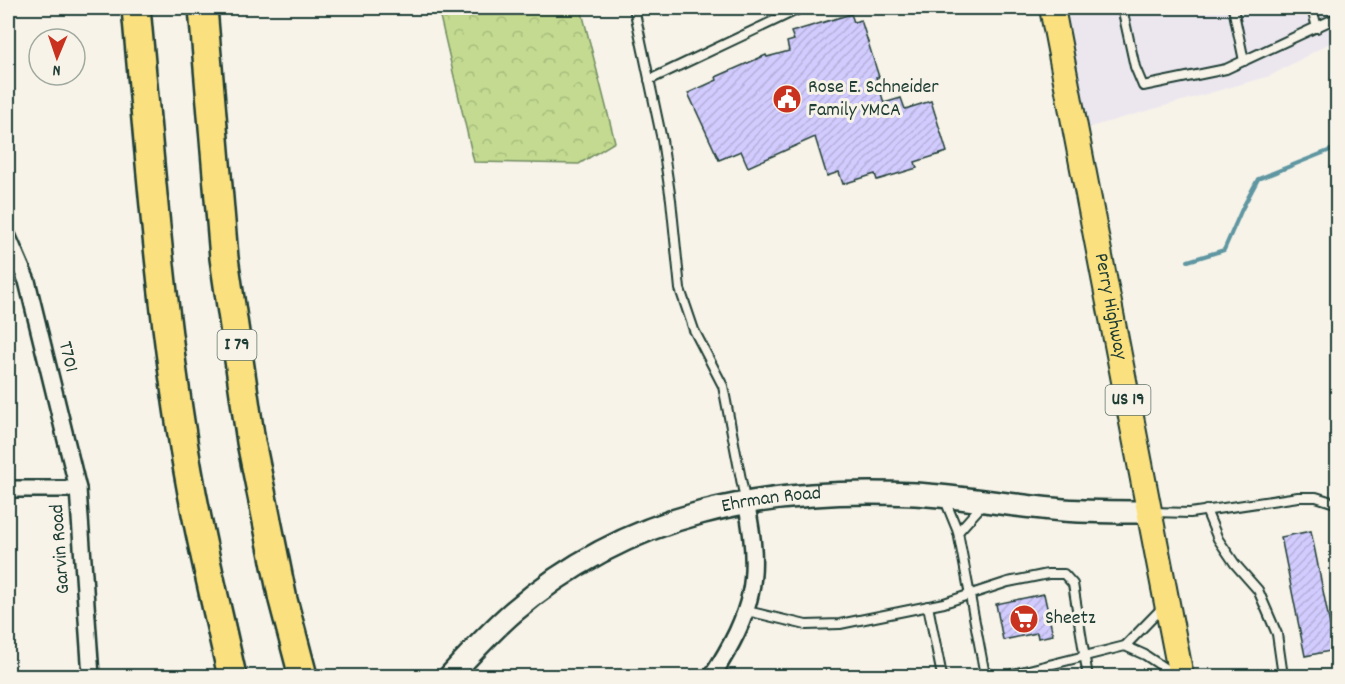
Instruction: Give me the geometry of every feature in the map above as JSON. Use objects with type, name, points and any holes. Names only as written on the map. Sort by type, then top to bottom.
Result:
[{"type":"highway","points":[[136,8],[162,287],[181,429],[201,535],[232,676]]},
{"type":"highway","name":"I 79","points":[[203,8],[224,258],[251,442],[267,529],[303,676]]},
{"type":"main road","name":"Perry Highway","points":[[1052,8],[1180,676]]},
{"type":"street","name":"T701","points":[[8,237],[27,281],[78,489]]},
{"type":"street","name":"Garvin Road","points":[[8,489],[78,489],[91,676]]},
{"type":"street","name":"Ehrman Road","points":[[450,676],[514,611],[550,584],[628,539],[693,514],[746,502],[819,494],[886,493],[987,500],[1068,510],[1149,512]]},
{"type":"street","points":[[712,676],[734,639],[747,611],[754,570],[752,534],[746,502]]},
{"type":"lane","points":[[634,8],[650,80],[671,200],[680,289],[693,330],[723,386],[746,502]]},
{"type":"lane","points":[[650,80],[801,8]]},
{"type":"lane","points":[[1122,8],[1136,67],[1143,86],[1226,69],[1338,17]]},
{"type":"lane","points":[[1233,8],[1244,61]]},
{"type":"lane","points":[[1312,8],[1317,28]]},
{"type":"lane","points":[[943,496],[958,532],[984,670],[990,676]]},
{"type":"lane","points":[[1149,512],[1180,513],[1298,497],[1316,498],[1338,504]]},
{"type":"lane","points":[[958,532],[987,500]]},
{"type":"lane","points":[[1206,510],[1218,539],[1235,564],[1258,590],[1277,633],[1284,676]]},
{"type":"lane","points":[[747,611],[806,625],[840,624],[944,603],[1008,582],[1048,574],[1064,574],[1073,584],[1087,671],[1085,676]]},
{"type":"lane","points":[[1005,676],[1125,646],[1167,602]]},
{"type":"lane","points":[[928,606],[942,676]]},
{"type":"lane","points":[[1125,646],[1180,676]]},
{"type":"shaded area","points":[[1052,8],[1337,8],[1337,39],[1270,76],[1076,131]]},
{"type":"green space","points":[[438,8],[581,8],[615,142],[579,164],[474,162]]},
{"type":"building","name":"Rose E. Schneider Family YMCA","points":[[851,14],[854,22],[861,20],[879,77],[876,77],[884,103],[901,98],[905,109],[931,101],[947,152],[915,162],[917,168],[877,180],[875,174],[843,184],[839,172],[827,176],[815,137],[748,167],[741,151],[719,160],[688,93],[717,80],[716,77],[766,55],[767,57],[789,51],[787,42],[794,40],[791,32]]},
{"type":"building","points":[[1311,531],[1335,650],[1305,656],[1281,537]]},
{"type":"building","name":"Sheetz","points":[[1044,594],[1053,635],[1038,638],[1037,633],[1003,640],[996,604]]},
{"type":"waterway","points":[[1188,261],[1224,250],[1258,179],[1338,147]]},
{"type":"place","name":"Rose E. Schneider Family YMCA","points":[[787,99]]},
{"type":"place","name":"Sheetz","points":[[1024,619]]}]
